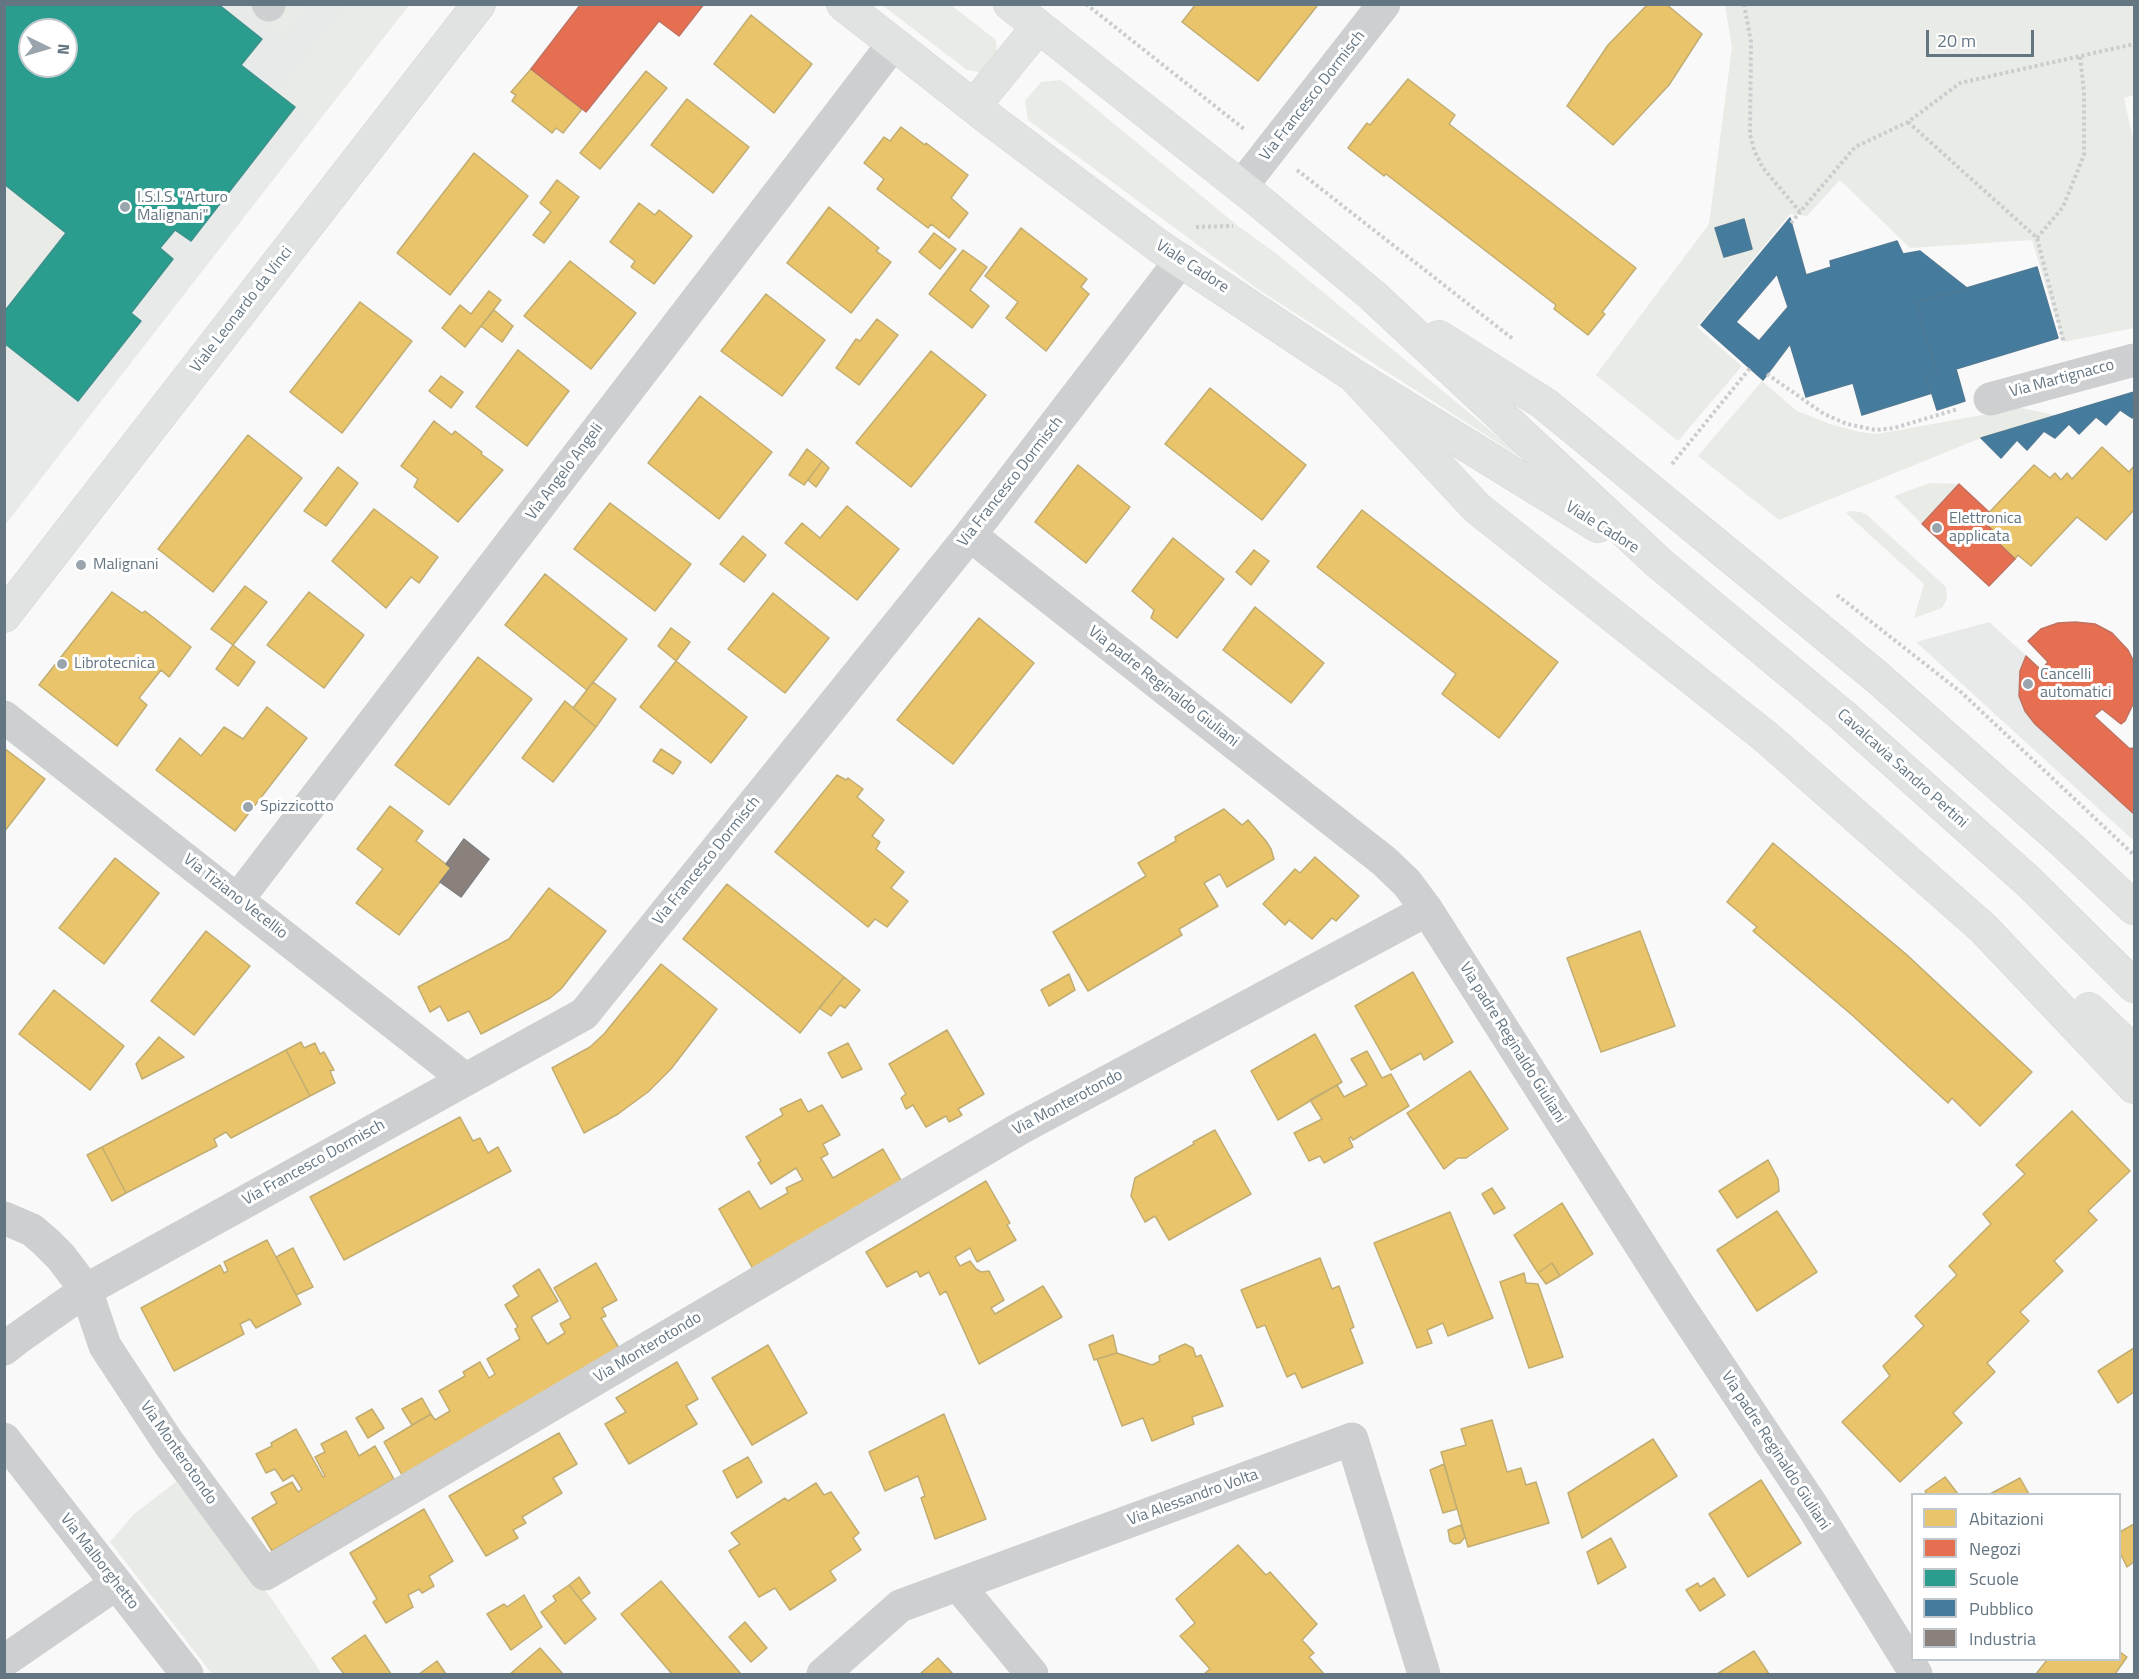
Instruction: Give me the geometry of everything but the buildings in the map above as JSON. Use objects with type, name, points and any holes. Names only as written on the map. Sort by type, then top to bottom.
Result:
[{"type":"main road","name":"Viale Leonardo da Vinci","points":[[4,616],[479,4]]},
{"type":"main road","name":"Viale Cadore","points":[[843,4],[982,113],[1160,247],[1353,375],[1659,563]]},
{"type":"main road","name":"Viale Cadore","points":[[1010,4],[1241,187],[1372,295],[1659,563]]},
{"type":"main road","points":[[982,113],[1047,34]]},
{"type":"main road","points":[[1372,295],[1545,404],[1876,677],[2067,845],[2134,908]]},
{"type":"main road","points":[[1353,375],[1477,508],[1766,737],[1983,928],[2134,1087]]},
{"type":"main road","name":"Cavalcavia Sandro Pertini","points":[[1659,563],[1842,715],[2029,882],[2134,986]]},
{"type":"main road","points":[[1983,928],[2074,994],[2134,1052]]},
{"type":"street","name":"Via Francesco Dormisch","points":[[1241,187],[1384,4]]},
{"type":"street","name":"Via Angelo Angeli","points":[[238,899],[893,44]]},
{"type":"street","name":"Via Francesco Dormisch","points":[[86,1290],[584,1014],[970,535],[1181,260]]},
{"type":"street","name":"Via Martignacco","points":[[1990,399],[2134,360]]},
{"type":"street","name":"Via padre Reginaldo Giuliani","points":[[970,535],[1384,861],[1407,883],[1427,910],[1678,1305],[1813,1507],[1916,1674]]},
{"type":"street","name":"Via Tiziano Vecellio","points":[[4,717],[465,1079]]},
{"type":"street","name":"Via Monterotondo","points":[[4,1218],[32,1230],[46,1242],[61,1257],[86,1290],[105,1346],[168,1442],[265,1574],[1019,1129],[1427,910]]},
{"type":"street","points":[[4,1349],[86,1290]]},
{"type":"street","name":"Via Alessandro Volta","points":[[823,1674],[900,1606],[1352,1439],[1424,1674]]},
{"type":"street","name":"Via Malborghetto","points":[[7,1443],[187,1674]]},
{"type":"street","points":[[4,1661],[116,1584]]},
{"type":"street","points":[[958,1585],[1032,1674]]},
{"type":"path","points":[[1086,4],[1242,127]]},
{"type":"path","points":[[1744,4],[1751,42],[1750,134],[1754,150],[1763,168],[1800,212]]},
{"type":"path","points":[[1791,223],[1855,147],[1908,122],[1960,83],[2134,45]]},
{"type":"path","points":[[2037,238],[2063,207],[2084,154],[2084,93],[2080,57]]},
{"type":"path","points":[[1908,122],[2037,238],[2073,376]]},
{"type":"path","points":[[1185,228],[1238,226]]},
{"type":"path","points":[[1672,464],[1750,368]]},
{"type":"path","points":[[1767,374],[1824,414],[1847,424],[1876,430],[1893,428],[1990,399]]},
{"type":"shaded area","name":"I.S.I.S. \"Arturo Malignani\"","points":[[5,5],[409,5],[5,525]]},
{"type":"shaded area","points":[[285,5],[309,5],[283,39],[267,29]]},
{"type":"shaded area","points":[[345,5],[409,5],[316,124],[277,93]]},
{"type":"shaded area","points":[[882,5],[951,5],[996,40],[997,57],[984,73],[967,70]]},
{"type":"shaded area","points":[[1725,5],[2134,5],[2134,95],[2124,98],[2134,144],[2134,328],[2063,342],[2032,240],[1910,248],[1840,180],[1807,216],[1790,214],[1697,327],[1742,366],[1678,441],[1596,375],[1709,224],[1732,47]]},
{"type":"shaded area","points":[[1061,80],[1238,226],[1277,254],[1531,464],[1259,290],[1028,120],[1025,101],[1041,82]]},
{"type":"shaded area","points":[[5,184],[66,233],[5,312]]},
{"type":"shaded area","points":[[1762,381],[1797,411],[1859,432],[1877,434],[2021,408],[2055,415],[1981,438],[1779,520],[1698,456]]},
{"type":"shaded area","points":[[1930,483],[1959,484],[1922,524],[1894,496]]},
{"type":"shaded area","points":[[1850,511],[1867,515],[1946,587],[1947,599],[1942,608],[1914,618],[1924,584],[1846,513]]},
{"type":"shaded area","points":[[1989,622],[2130,749],[2134,750],[2134,841],[1916,642]]},
{"type":"shaded area","points":[[176,1482],[271,1598],[322,1674],[212,1674],[110,1542],[134,1514]]},
{"type":"place","name":"I.S.I.S. \"Arturo Malignani\"","points":[[125,207]]},
{"type":"place","name":"Elettronica applicata","points":[[1937,528]]},
{"type":"place","name":"Malignani","points":[[81,565]]},
{"type":"place","name":"Librotecnica","points":[[62,664]]},
{"type":"place","name":"Cancelli automatici","points":[[2028,684]]},
{"type":"place","name":"Spizzicotto","points":[[248,807]]}]
